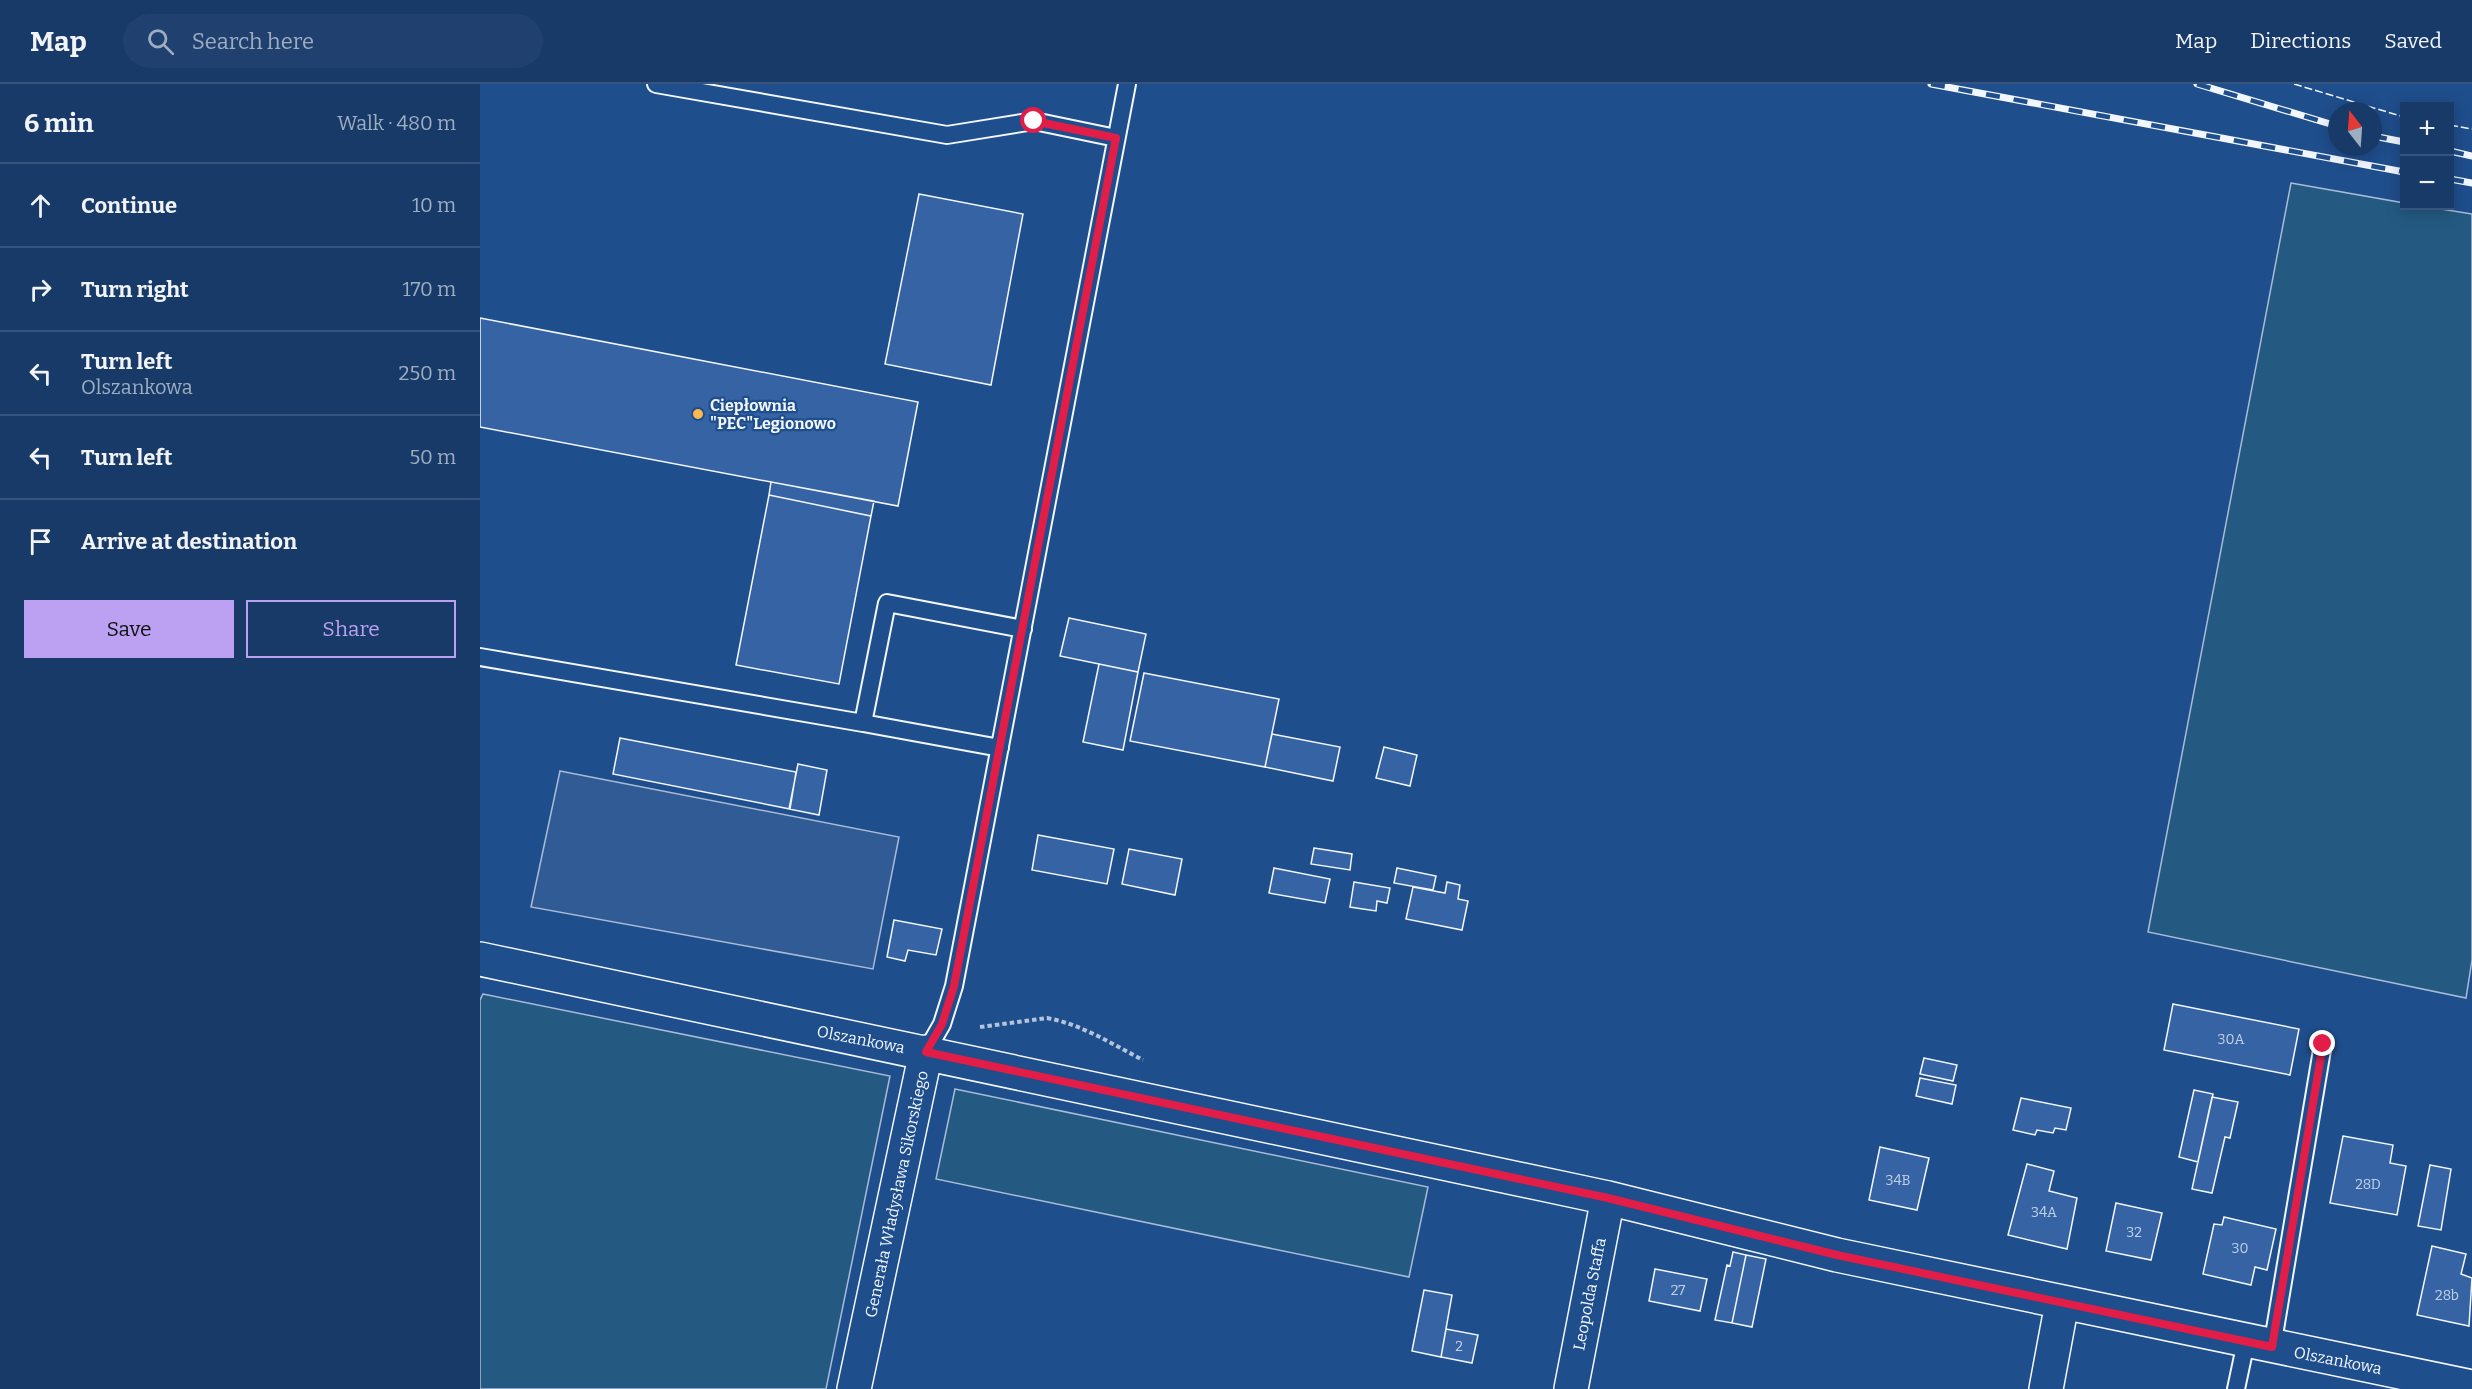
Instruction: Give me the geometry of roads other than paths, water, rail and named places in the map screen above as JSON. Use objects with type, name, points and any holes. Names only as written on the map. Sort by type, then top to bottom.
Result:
[{"type":"street","name":"Olszankowa","points":[[480,959],[1608,1198],[1837,1255],[2259,1345],[2472,1387]]},
{"type":"street","name":"Generała Władysława Sikorskiego","points":[[854,1389],[926,1052]]},
{"type":"street","name":"Leopolda Staffa","points":[[1570,1389],[1608,1198]]},
{"type":"street","points":[[2046,1389],[2062,1303]]},
{"type":"lane","points":[[656,84],[947,135],[1034,121],[1116,138]]},
{"type":"lane","name":"Generała Władysława Sikorskiego","points":[[926,1052],[942,1024],[954,986],[1127,84]]},
{"type":"lane","points":[[863,723],[887,603],[1023,629]]},
{"type":"lane","points":[[480,657],[1000,748]]},
{"type":"lane","points":[[2236,1389],[2259,1345],[2323,1044]]},
{"type":"railway","points":[[1931,84],[2400,171]]},
{"type":"railway","points":[[2197,84],[2328,123]]},
{"type":"railway","points":[[2382,138],[2400,141]]},
{"type":"railway","points":[[2454,152],[2472,156]]},
{"type":"railway","points":[[2454,180],[2472,183]]},
{"type":"place","name":"Ciepłownia \"PEC\"Legionowo","points":[[698,414]]}]
